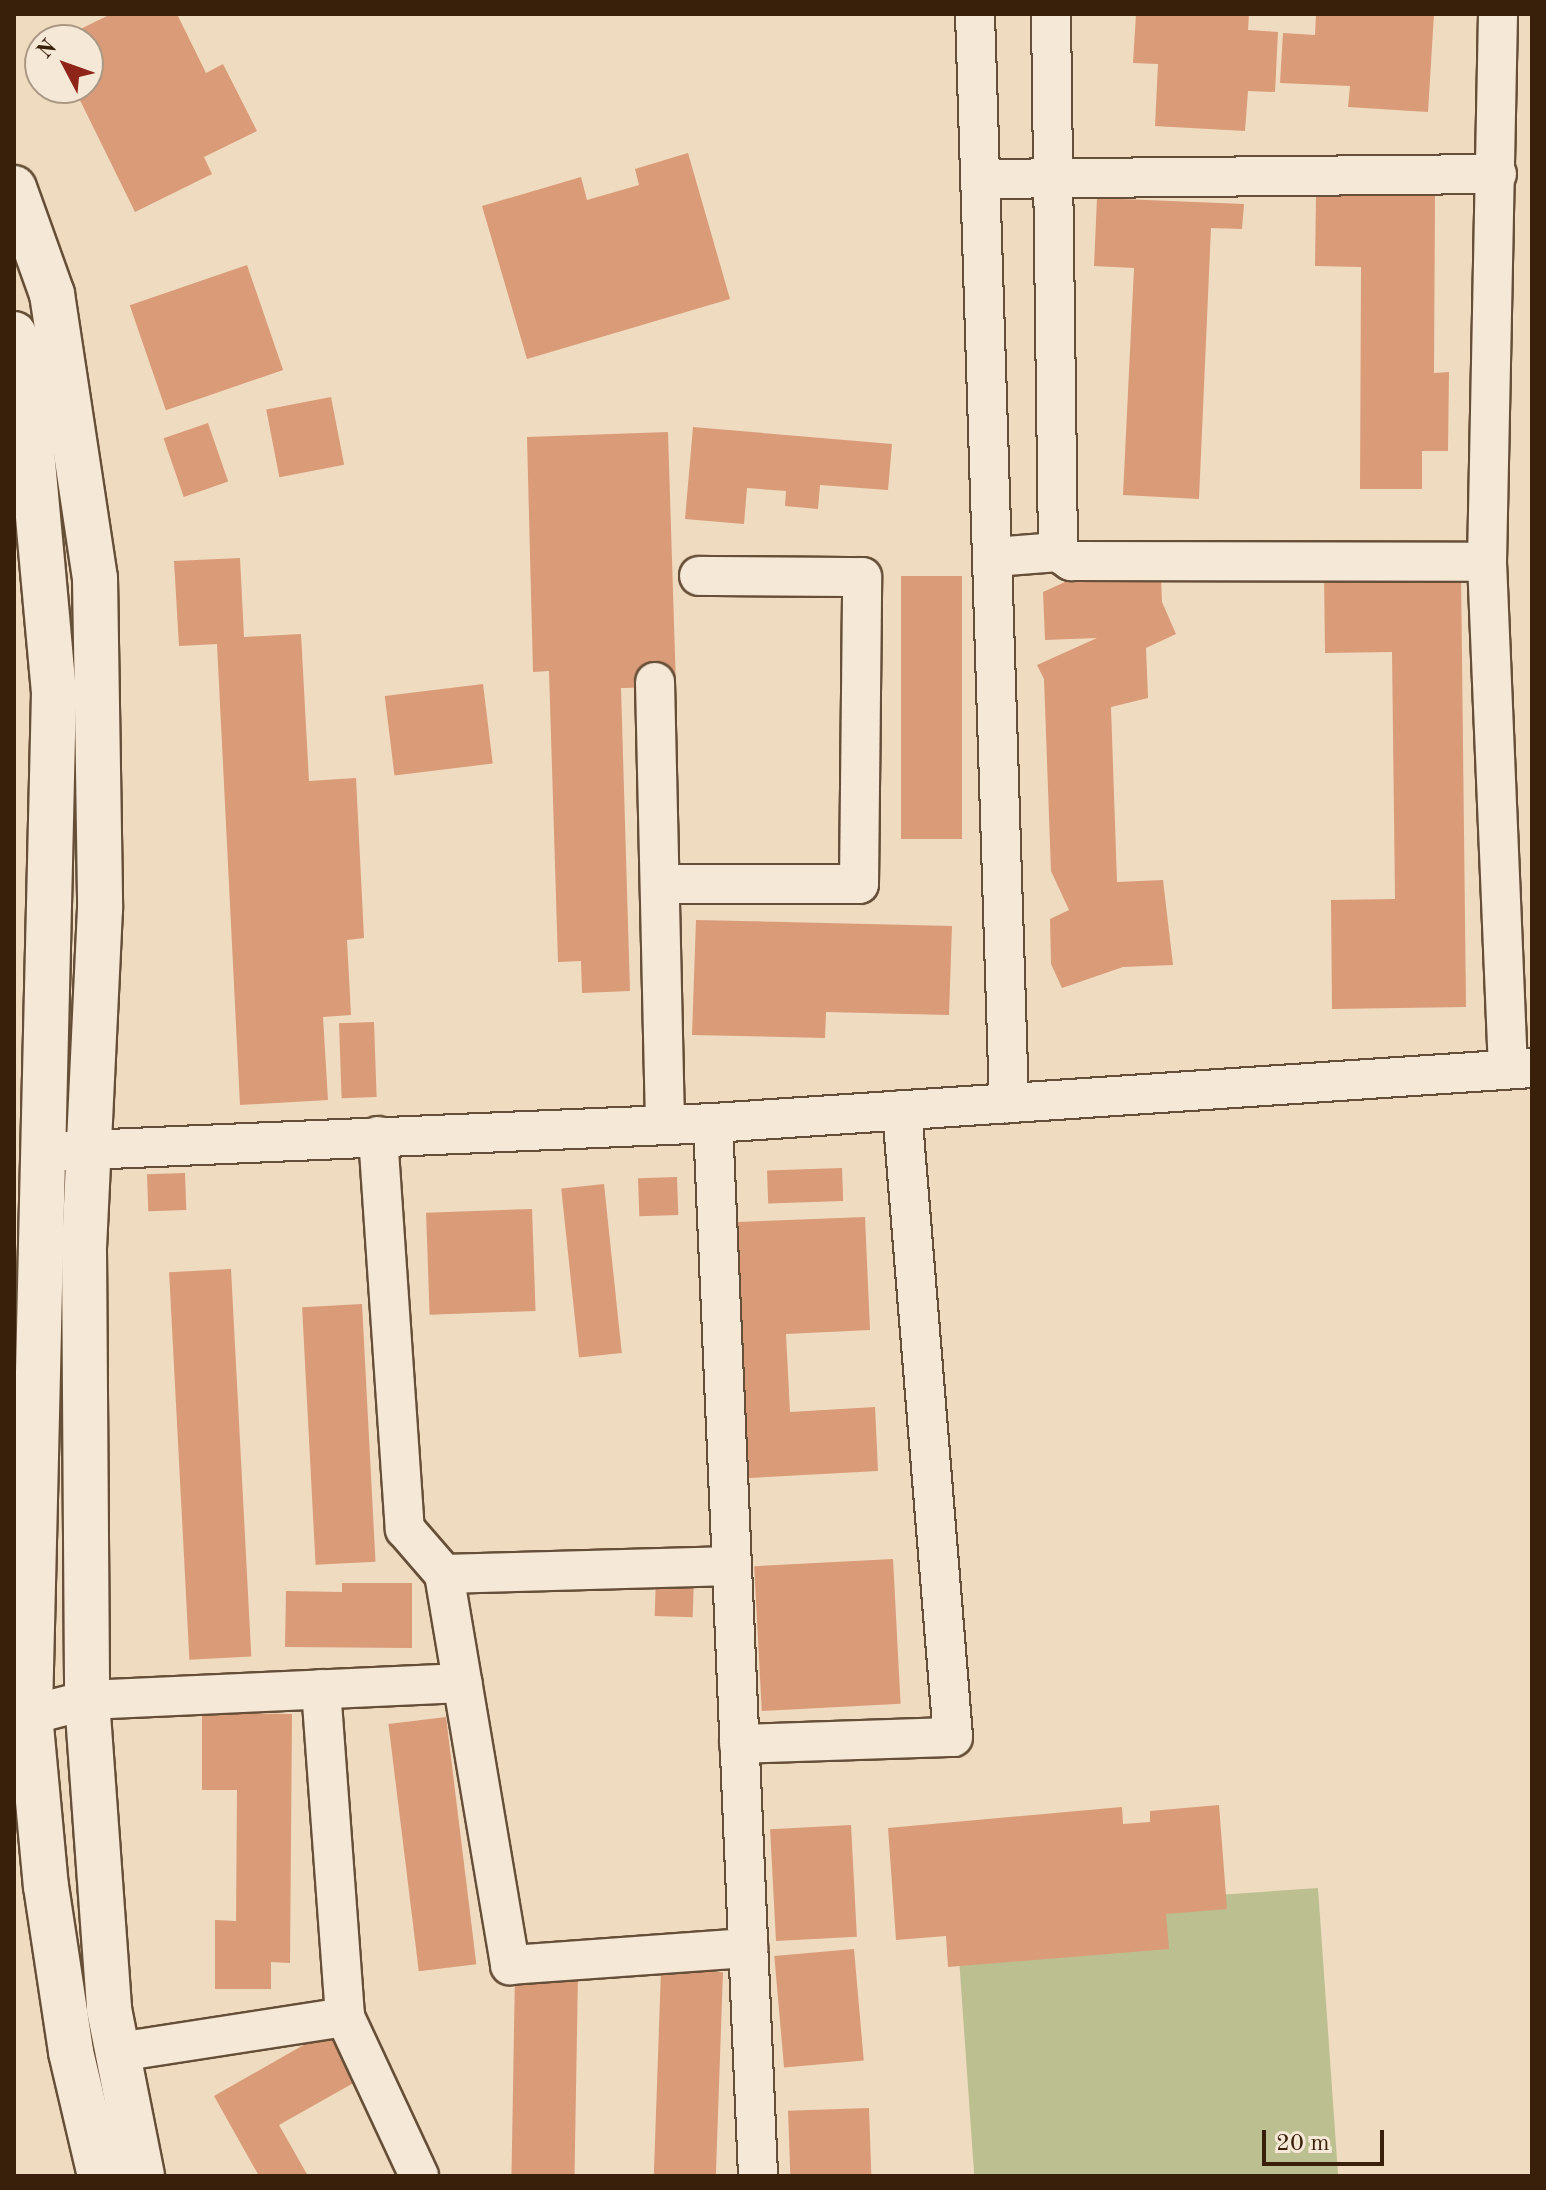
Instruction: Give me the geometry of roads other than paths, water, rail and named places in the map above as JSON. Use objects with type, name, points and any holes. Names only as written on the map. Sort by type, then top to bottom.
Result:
[{"type":"main road","points":[[14,188],[52,294],[95,578],[100,909],[89,1147],[87,1700],[118,2052],[142,2176]]},
{"type":"main road","points":[[14,334],[24,363],[54,693],[30,1715],[46,1886],[71,2052],[100,2176]]},
{"type":"street","points":[[975,14],[1009,1103]]},
{"type":"street","points":[[1051,14],[1058,552]]},
{"type":"street","points":[[43,1153],[89,1147],[713,1123],[1520,1068],[1487,562],[1498,14]]},
{"type":"street","points":[[981,179],[1497,174]]},
{"type":"street","points":[[994,557],[1058,552],[1071,561],[1487,562]]},
{"type":"street","points":[[660,884],[859,884],[862,577],[699,576]]},
{"type":"street","points":[[655,682],[665,1125]]},
{"type":"street","points":[[739,1744],[953,1737],[902,1110]]},
{"type":"street","points":[[713,1123],[758,2176]]},
{"type":"street","points":[[378,1136],[405,1529],[444,1574],[510,1965],[748,1948]]},
{"type":"street","points":[[444,1574],[732,1566]]},
{"type":"street","points":[[30,1715],[87,1700],[463,1683]]},
{"type":"street","points":[[321,1689],[345,2017],[419,2176]]},
{"type":"street","points":[[118,2052],[345,2017]]}]
